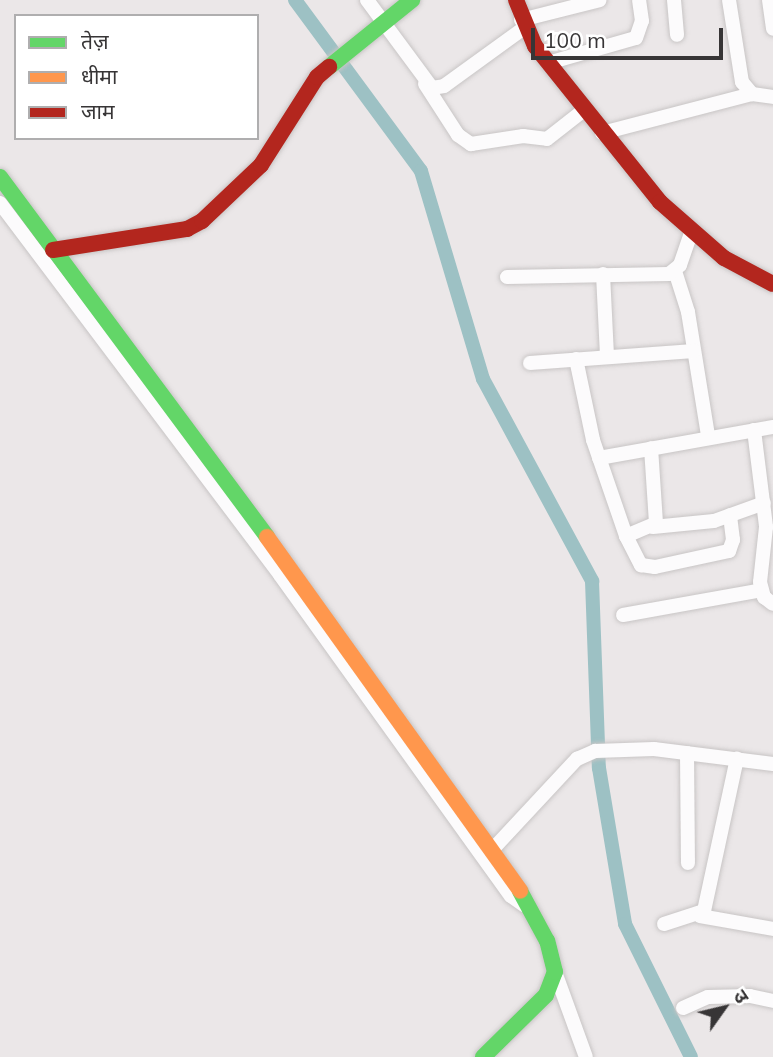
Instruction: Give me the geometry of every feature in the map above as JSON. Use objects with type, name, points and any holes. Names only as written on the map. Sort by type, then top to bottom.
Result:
[{"type":"street","points":[[367,0],[458,135],[471,144],[523,136],[547,139],[584,110]]},
{"type":"street","points":[[53,250],[187,229],[202,221],[261,165],[317,77],[353,51],[412,0]]},
{"type":"street","points":[[516,0],[523,24],[548,63],[602,133],[691,233],[724,258],[773,284]]},
{"type":"street","points":[[425,84],[444,86],[523,24],[566,4],[600,0]]},
{"type":"street","points":[[548,63],[636,38],[642,21],[639,0]]},
{"type":"street","points":[[674,0],[677,35]]},
{"type":"street","points":[[729,0],[740,73],[752,94]]},
{"type":"street","points":[[769,0],[773,29]]},
{"type":"street","points":[[602,133],[752,94],[773,97]]},
{"type":"street","points":[[0,177],[308,592],[519,887],[524,905],[547,942],[586,1057]]},
{"type":"street","points":[[0,204],[265,554],[511,896],[524,905]]},
{"type":"street","points":[[691,233],[675,271],[694,351],[708,436]]},
{"type":"street","points":[[507,277],[603,274],[659,276],[675,271]]},
{"type":"street","points":[[603,274],[607,357]]},
{"type":"street","points":[[530,363],[694,351]]},
{"type":"street","points":[[576,359],[599,458],[634,556],[646,568],[729,551],[733,540],[730,515]]},
{"type":"street","points":[[599,458],[708,436],[773,427]]},
{"type":"street","points":[[754,430],[764,503],[762,590],[773,604]]},
{"type":"street","points":[[651,448],[656,517],[653,527]]},
{"type":"street","points":[[626,536],[653,527],[730,515],[764,503]]},
{"type":"street","points":[[623,615],[762,590]]},
{"type":"street","points":[[492,850],[577,759],[595,751],[616,749],[687,753],[773,764]]},
{"type":"street","points":[[687,753],[688,863]]},
{"type":"street","points":[[700,916],[708,903],[737,759]]},
{"type":"street","points":[[664,924],[674,918],[700,916],[773,929]]},
{"type":"street","points":[[483,1057],[546,995],[555,972]]},
{"type":"street","points":[[683,1007],[708,997],[773,1001]]},
{"type":"waterway","points":[[295,0],[421,171],[483,379],[592,581],[599,768],[625,924],[691,1057]]},
{"type":"traffic: fast","points":[[329,67],[412,0]]},
{"type":"traffic: fast","points":[[0,177],[267,537]]},
{"type":"traffic: fast","points":[[483,1057],[546,995],[555,972],[547,941],[520,891]]},
{"type":"traffic: slow","points":[[267,537],[520,891]]},
{"type":"traffic: jam","points":[[516,0],[535,46],[660,202],[724,258],[773,284]]},
{"type":"traffic: jam","points":[[53,250],[187,229],[202,221],[261,165],[317,77],[329,67]]}]
